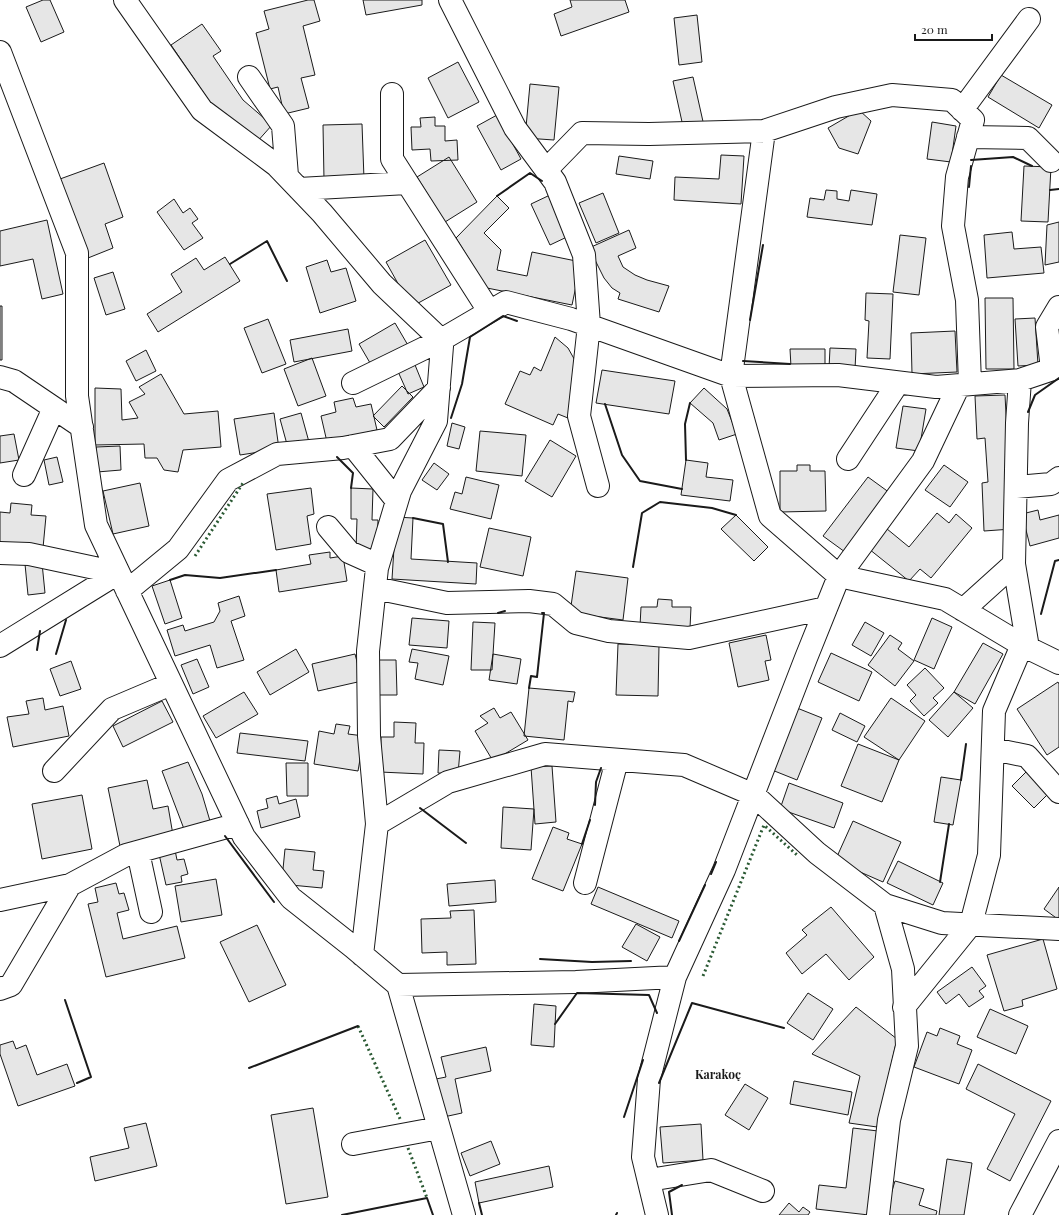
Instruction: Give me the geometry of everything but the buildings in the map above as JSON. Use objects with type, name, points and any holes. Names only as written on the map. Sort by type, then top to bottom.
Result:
[{"type":"street","points":[[125,0],[202,110],[276,165],[322,212],[382,284],[441,340],[442,346],[436,421],[400,491],[378,565],[375,588],[368,651],[370,736],[377,824],[362,955]]},
{"type":"street","points":[[450,0],[515,128],[555,182],[584,255],[589,325],[579,416],[598,486]]},
{"type":"street","points":[[962,110],[1029,19]]},
{"type":"street","points":[[0,52],[77,253],[77,396],[96,525],[244,837],[291,898],[398,985],[464,1215]]},
{"type":"street","points":[[249,77],[283,126],[293,183]]},
{"type":"street","points":[[392,94],[392,159],[489,311]]},
{"type":"street","points":[[546,170],[582,133],[649,134],[764,131],[836,107],[892,95],[952,100],[973,120],[957,178],[953,226],[967,300],[964,384],[923,461],[839,576],[724,870],[675,977],[649,1079],[643,1157],[657,1215]]},
{"type":"street","points":[[764,131],[731,376],[770,516],[839,576],[945,599],[1025,647],[1059,663]]},
{"type":"street","points":[[968,137],[1028,138],[1051,161]]},
{"type":"street","points":[[293,183],[407,183]]},
{"type":"street","points":[[353,383],[441,340],[506,302],[589,325],[731,376],[838,375],[936,387],[1020,380],[1055,368],[1047,328],[1059,307]]},
{"type":"street","points":[[0,377],[14,381],[82,427]]},
{"type":"street","points":[[904,1007],[971,924],[989,855],[994,712],[1025,647],[1014,564],[1017,423],[1020,380]]},
{"type":"street","points":[[848,459],[898,382]]},
{"type":"street","points":[[0,646],[122,582],[178,549],[228,480],[277,454],[353,446],[390,439],[439,388]]},
{"type":"street","points":[[24,475],[54,408]]},
{"type":"street","points":[[353,446],[397,501]]},
{"type":"street","points":[[1016,487],[1051,484],[1059,478]]},
{"type":"street","points":[[328,527],[349,552],[378,565]]},
{"type":"street","points":[[0,553],[28,554],[122,582]]},
{"type":"street","points":[[963,610],[1014,564]]},
{"type":"street","points":[[375,588],[447,603],[529,600],[553,604],[576,623],[609,631],[689,638],[826,608]]},
{"type":"street","points":[[54,771],[112,709],[171,684]]},
{"type":"street","points":[[993,749],[1027,756],[1059,792]]},
{"type":"street","points":[[377,824],[448,782],[545,754],[684,765],[754,795],[817,853],[886,905],[942,923],[1059,929]]},
{"type":"street","points":[[585,883],[617,760]]},
{"type":"street","points":[[0,900],[70,884],[126,855],[238,824]]},
{"type":"street","points":[[138,852],[151,912]]},
{"type":"street","points":[[0,989],[11,985],[70,884]]},
{"type":"street","points":[[878,1215],[889,1120],[907,1046],[903,969],[886,905]]},
{"type":"street","points":[[398,985],[576,982],[675,977]]},
{"type":"street","points":[[353,1144],[439,1128]]},
{"type":"street","points":[[1020,1215],[1059,1141]]},
{"type":"street","points":[[649,1180],[711,1170],[763,1191]]},
{"type":"hedge","points":[[195,556],[243,483]]},
{"type":"hedge","points":[[703,976],[764,825],[797,855]]},
{"type":"hedge","points":[[358,1026],[401,1121]]},
{"type":"hedge","points":[[408,1148],[427,1198]]},
{"type":"wall","points":[[971,160],[1013,157],[1032,166]]},
{"type":"wall","points":[[969,187],[971,166]]},
{"type":"wall","points":[[497,196],[530,173],[542,181]]},
{"type":"wall","points":[[1050,190],[1059,189]]},
{"type":"wall","points":[[230,264],[267,241],[287,281]]},
{"type":"wall","points":[[750,320],[763,245]]},
{"type":"wall","points":[[451,418],[462,384],[470,337],[503,316],[517,321]]},
{"type":"wall","points":[[743,361],[790,364]]},
{"type":"wall","points":[[1028,412],[1035,395],[1059,378]]},
{"type":"wall","points":[[686,460],[685,424],[690,403]]},
{"type":"wall","points":[[605,404],[622,455],[640,481],[682,489]]},
{"type":"wall","points":[[337,457],[353,473],[351,488]]},
{"type":"wall","points":[[633,567],[642,513],[660,502],[712,508],[736,515]]},
{"type":"wall","points":[[413,518],[443,524],[448,562]]},
{"type":"wall","points":[[1041,614],[1055,561],[1059,560]]},
{"type":"wall","points":[[170,580],[185,575],[220,578],[276,570]]},
{"type":"wall","points":[[498,613],[505,611]]},
{"type":"wall","points":[[529,688],[531,676],[537,677],[544,613],[542,613]]},
{"type":"wall","points":[[56,654],[66,620]]},
{"type":"wall","points":[[37,650],[40,631]]},
{"type":"wall","points":[[961,780],[966,744]]},
{"type":"wall","points":[[595,805],[596,782],[601,768]]},
{"type":"wall","points":[[420,808],[466,843]]},
{"type":"wall","points":[[582,844],[590,820]]},
{"type":"wall","points":[[940,882],[949,824]]},
{"type":"wall","points":[[225,836],[274,902]]},
{"type":"wall","points":[[711,874],[716,862]]},
{"type":"wall","points":[[679,941],[705,885]]},
{"type":"wall","points":[[540,959],[592,962],[631,961]]},
{"type":"wall","points":[[555,1024],[577,993],[649,995],[657,1013]]},
{"type":"wall","points":[[65,1000],[91,1077],[77,1083]]},
{"type":"wall","points":[[659,1083],[692,1003],[784,1028]]},
{"type":"wall","points":[[249,1068],[358,1026]]},
{"type":"wall","points":[[624,1117],[643,1060]]},
{"type":"wall","points":[[672,1215],[669,1192],[682,1185]]},
{"type":"wall","points":[[342,1215],[427,1198],[433,1215]]},
{"type":"wall","points":[[479,1203],[482,1215]]},
{"type":"district","name":"Karakoç","points":[[718,1074]]}]
